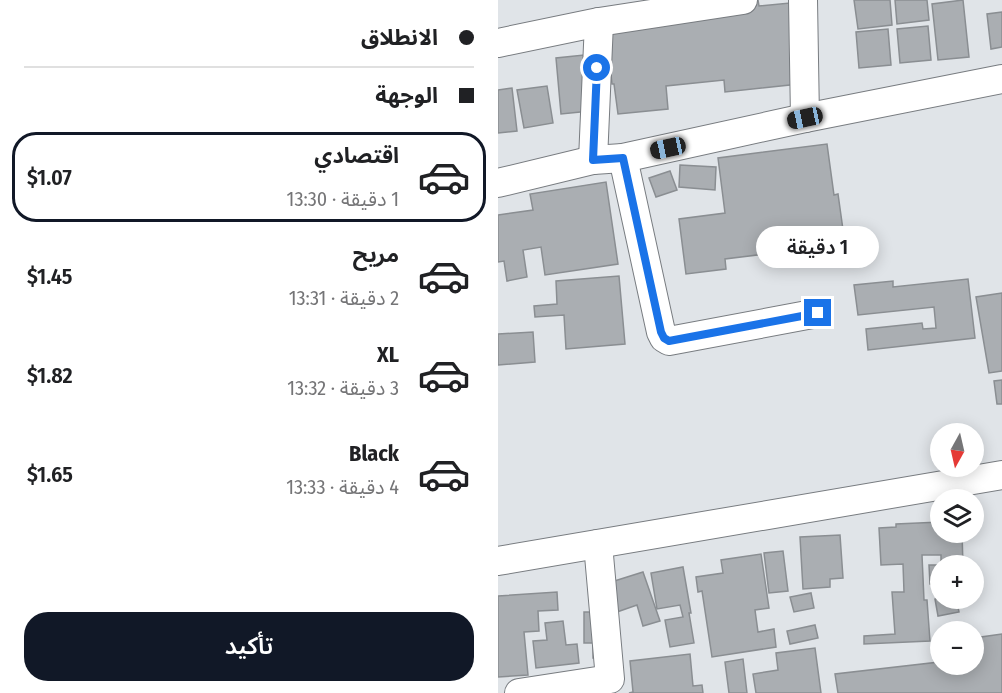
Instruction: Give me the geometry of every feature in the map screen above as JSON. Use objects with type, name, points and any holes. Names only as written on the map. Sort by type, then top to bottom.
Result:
[{"type":"street","points":[[498,43],[599,22],[743,0]]},
{"type":"street","points":[[803,0],[805,118]]},
{"type":"street","points":[[593,160],[599,22]]},
{"type":"street","points":[[498,183],[593,160],[623,158],[805,118],[1002,79]]},
{"type":"street","points":[[623,158],[664,338],[669,341],[818,313]]},
{"type":"street","points":[[498,561],[1002,475]]},
{"type":"street","points":[[519,693],[611,686],[598,544]]},
{"type":"building","points":[[758,0],[759,6],[790,3],[799,84],[725,92],[724,80],[666,86],[668,109],[618,114],[614,84],[612,84],[605,17]]},
{"type":"building","points":[[854,0],[890,0],[892,25],[858,29]]},
{"type":"building","points":[[895,0],[927,0],[929,20],[897,24]]},
{"type":"building","points":[[963,0],[969,57],[938,60],[932,4]]},
{"type":"building","points":[[1002,12],[1002,47],[991,49],[987,14]]},
{"type":"building","points":[[928,26],[931,60],[900,63],[897,29]]},
{"type":"building","points":[[888,29],[891,65],[859,68],[856,32]]},
{"type":"building","points":[[584,55],[590,111],[561,114],[556,58]]},
{"type":"building","points":[[547,86],[553,123],[524,128],[517,90]]},
{"type":"building","points":[[512,88],[517,131],[498,133],[498,90]]},
{"type":"building","points":[[827,144],[834,195],[838,194],[845,244],[725,259],[726,269],[686,274],[679,219],[725,213],[718,158]]},
{"type":"building","points":[[680,165],[716,167],[715,190],[679,187]]},
{"type":"building","points":[[670,171],[677,190],[656,197],[649,178]]},
{"type":"building","points":[[606,182],[618,264],[545,275],[541,247],[523,250],[527,277],[507,281],[504,261],[498,262],[498,215],[533,210],[530,194]]},
{"type":"building","points":[[619,276],[625,344],[566,349],[564,315],[535,317],[534,306],[557,304],[556,281]]},
{"type":"building","points":[[968,279],[975,338],[868,350],[866,329],[922,323],[923,329],[936,328],[934,307],[858,315],[854,285],[893,281],[893,287]]},
{"type":"building","points":[[1002,293],[1002,371],[989,373],[976,297]]},
{"type":"building","points":[[533,332],[535,362],[498,365],[498,334]]},
{"type":"building","points":[[1002,380],[1002,404],[997,404],[994,381]]},
{"type":"building","points":[[930,522],[930,543],[962,543],[963,555],[922,555],[924,600],[927,600],[930,641],[864,644],[864,636],[895,634],[892,592],[904,592],[903,564],[881,565],[879,528],[896,527],[896,524]]},
{"type":"building","points":[[840,535],[843,578],[830,579],[830,587],[803,589],[800,537]]},
{"type":"building","points":[[783,551],[788,591],[769,593],[764,553]]},
{"type":"building","points":[[761,554],[769,608],[755,610],[758,632],[774,629],[776,647],[712,657],[702,591],[698,592],[696,577],[723,573],[721,560]]},
{"type":"building","points":[[683,567],[694,643],[670,647],[665,620],[683,617],[680,605],[657,609],[651,573]]},
{"type":"building","points":[[643,572],[660,621],[643,626],[637,605],[617,612],[608,583]]},
{"type":"building","points":[[557,592],[558,610],[538,611],[539,631],[524,632],[528,675],[498,677],[498,596]]},
{"type":"building","points":[[811,593],[814,608],[794,612],[790,597]]},
{"type":"building","points":[[937,609],[958,609],[959,612],[938,616]]},
{"type":"building","points":[[584,612],[604,612],[604,658],[593,658],[593,643],[584,643]]},
{"type":"building","points":[[563,621],[566,645],[577,644],[579,663],[536,668],[533,641],[547,640],[545,623]]},
{"type":"building","points":[[815,625],[818,638],[790,644],[787,631]]},
{"type":"building","points":[[1002,634],[1002,693],[838,693],[835,674],[930,663],[930,675],[984,675],[984,637]]},
{"type":"building","points":[[815,648],[821,693],[756,693],[753,674],[778,670],[776,653]]},
{"type":"building","points":[[690,654],[693,686],[702,685],[703,693],[629,693],[633,692],[630,661]]},
{"type":"building","points":[[743,659],[747,693],[729,693],[725,662]]},
{"type":"route","points":[[597,68],[593,160],[623,158],[664,338],[669,341],[818,313]]}]
